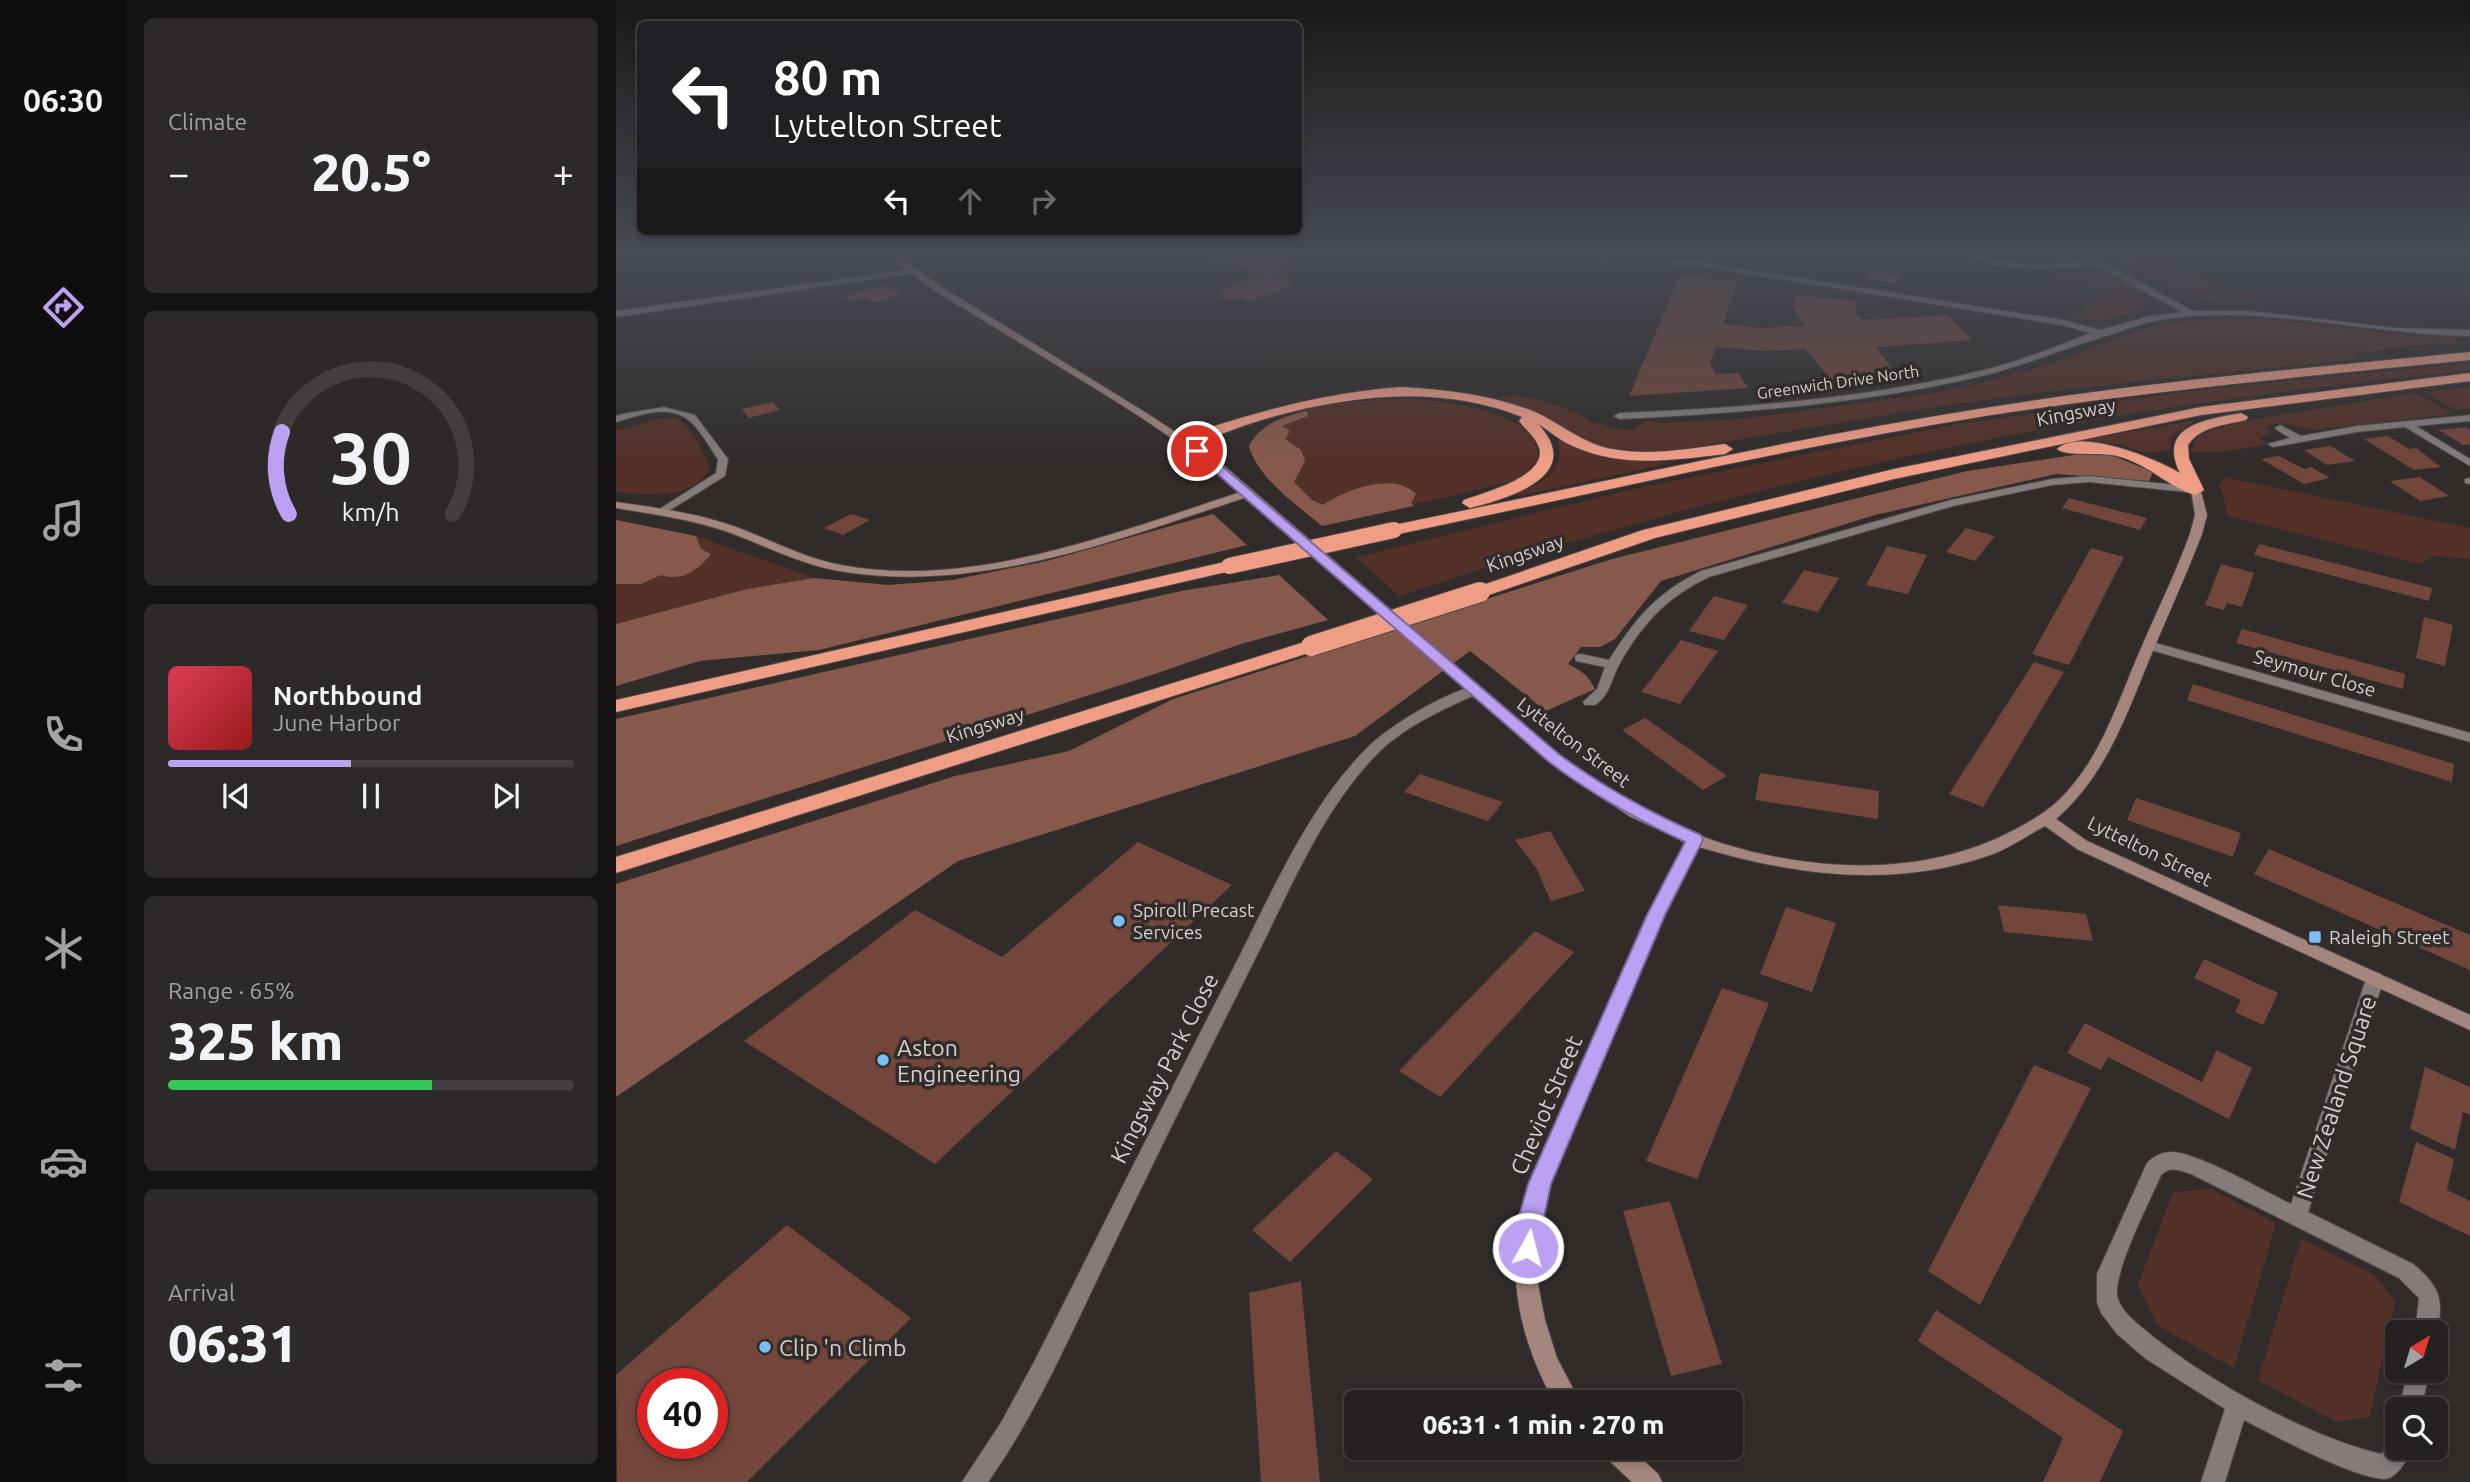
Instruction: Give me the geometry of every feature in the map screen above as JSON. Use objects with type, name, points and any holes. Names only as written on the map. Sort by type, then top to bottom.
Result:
[{"type":"highway","name":"Kingsway","points":[[616,706],[1398,528],[1866,432],[2152,388],[2470,356]]},
{"type":"highway","points":[[2196,490],[2180,449],[2187,437],[2200,428],[2242,417],[2470,377]]},
{"type":"highway","name":"Kingsway","points":[[616,865],[1480,592],[1649,534],[1894,474],[2201,411],[2470,377]]},
{"type":"highway","points":[[1183,441],[1301,403],[1365,393],[1444,394],[1484,401],[1545,423],[1588,447],[1631,456],[1670,456],[1866,432]]},
{"type":"highway","points":[[1398,528],[1501,493],[1536,474],[1544,465],[1549,449],[1539,432],[1519,413]]},
{"type":"highway","points":[[1894,474],[2093,447],[2136,455],[2196,490]]},
{"type":"street","name":"Lyttelton Street","points":[[993,322],[1183,441],[1249,493],[1474,690],[1587,783],[1634,812],[1695,840],[1772,861],[1847,870],[1891,869],[1937,863],[1988,849],[2046,819],[2082,845],[2470,1023]]},
{"type":"street","points":[[2046,322],[2103,334]]},
{"type":"street","name":"Greenwich Drive North","points":[[1619,416],[1784,407],[1858,398],[2018,364],[2137,322]]},
{"type":"street","name":"Greenwich Drive North","points":[[2330,322],[2407,332],[2470,333]]},
{"type":"street","points":[[616,419],[650,410],[664,409],[685,413],[692,417],[723,459],[721,474],[662,512]]},
{"type":"street","points":[[2273,444],[2406,424],[2470,418]]},
{"type":"street","points":[[2406,424],[2470,463]]},
{"type":"street","points":[[2280,428],[2299,439]]},
{"type":"street","points":[[1590,702],[1603,694],[1612,665],[1653,606],[1675,588],[1705,575],[1951,503],[2052,482],[2089,480],[2196,490],[2201,503],[2196,534],[2108,742],[2087,779],[2063,806],[2046,819]]},
{"type":"street","points":[[616,505],[715,523],[826,565],[865,572],[933,573],[962,571],[1031,559],[1249,493]]},
{"type":"street","name":"Seymour Close","points":[[2149,645],[2470,738]]},
{"type":"street","points":[[1581,658],[1612,665]]},
{"type":"street","name":"Kingsway Park Close","points":[[974,1482],[993,1457],[1053,1348],[1185,1077],[1277,899],[1335,795],[1376,748],[1398,728],[1474,690]]},
{"type":"street","name":"Cheviot Street","points":[[1560,1390],[1534,1315],[1526,1272],[1530,1223],[1545,1172],[1656,915],[1695,840]]},
{"type":"street","name":"New Zealand Square","points":[[2297,1216],[2375,979]]},
{"type":"street","name":"New Zealand Square","points":[[2391,1460],[2386,1467],[2366,1465],[2304,1438],[2238,1404],[2178,1367],[2132,1331],[2110,1307],[2106,1291],[2108,1274],[2154,1169],[2161,1162],[2173,1160],[2196,1167],[2406,1271],[2426,1288],[2433,1300],[2429,1320]]},
{"type":"street","points":[[2213,1482],[2238,1404]]},
{"type":"street","points":[[1625,1460],[1650,1482]]},
{"type":"shaded area","points":[[2183,322],[2293,322],[2394,334],[2451,337],[2459,343],[2406,346],[2357,354],[2358,359],[2068,389],[1941,406],[1659,453],[1604,448],[1584,440],[1543,414],[1499,398],[1509,396],[1543,401],[1586,417],[1588,421],[1622,430],[1633,429],[1648,420],[1663,423],[1741,419],[1923,395],[1978,384],[2056,362],[2154,325]]},
{"type":"shaded area","points":[[2470,363],[2470,370],[2213,401],[2060,426],[1893,460],[1644,521],[1399,596],[1356,557],[1647,486],[1958,424],[2206,389]]},
{"type":"shaded area","points":[[2470,387],[2470,409],[2456,410],[2424,392]]},
{"type":"shaded area","points":[[2415,393],[2452,414],[2316,430],[2283,423],[2266,426],[2270,433],[2259,438],[2266,445],[2219,452],[2190,452],[2197,437],[2214,429],[2262,418]]},
{"type":"shaded area","points":[[1414,399],[1470,407],[1510,420],[1525,430],[1535,443],[1538,460],[1518,479],[1322,526],[1269,480],[1249,446],[1261,431],[1278,420],[1300,412],[1348,402]]},
{"type":"shaded area","points":[[1307,411],[1308,416],[1282,426],[1290,431],[1285,439],[1301,450],[1305,461],[1294,482],[1312,500],[1323,505],[1356,489],[1383,483],[1406,487],[1416,494],[1411,503],[1414,506],[1322,526],[1290,500],[1269,480],[1249,446],[1266,426]]},
{"type":"shaded area","points":[[675,417],[691,432],[707,460],[710,467],[703,478],[681,491],[655,494],[616,492],[616,431],[657,419]]},
{"type":"shaded area","points":[[2198,420],[2171,436],[2170,450],[2146,453],[2123,445],[2084,440]]},
{"type":"shaded area","points":[[1559,440],[1605,458],[1671,463],[1518,496],[1516,493],[1549,476],[1559,457]]},
{"type":"shaded area","points":[[2101,451],[2153,472],[2149,481],[2056,474],[1875,515],[1661,581],[1615,639],[1600,647],[1581,647],[1568,664],[1584,674],[1595,689],[1546,711],[1470,651],[1355,736],[958,861],[616,1097],[616,884],[955,776],[1069,751],[1173,699],[1612,559],[1967,471]]},
{"type":"shaded area","points":[[2224,477],[2470,528],[2470,559],[2433,556],[2420,564],[2227,516],[2219,486]]},
{"type":"shaded area","points":[[1213,514],[1247,545],[819,650],[700,661],[616,686],[616,624],[747,589],[814,578],[888,585],[952,580],[1047,561]]},
{"type":"shaded area","points":[[616,520],[696,536],[814,578],[747,589],[616,624]]},
{"type":"shaded area","points":[[616,520],[696,536],[701,549],[711,554],[695,570],[683,576],[661,575],[641,584],[616,584]]},
{"type":"shaded area","points":[[1279,575],[1328,620],[1241,644],[1149,676],[616,846],[616,719],[1181,591]]},
{"type":"shaded area","points":[[2211,1189],[2276,1223],[2234,1368],[2157,1325],[2138,1285],[2173,1192]]},
{"type":"shaded area","points":[[2301,1239],[2375,1275],[2395,1302],[2391,1320],[2385,1320],[2385,1348],[2370,1416],[2337,1422],[2258,1380]]},
{"type":"building","points":[[1660,322],[1724,322],[1763,328],[1806,326],[1803,322],[1955,322],[1972,340],[1876,347],[1901,380],[1835,384],[1805,349],[1766,351],[1716,347],[1710,363],[1716,374],[1738,373],[1748,388],[1629,396]]},
{"type":"building","points":[[773,402],[780,410],[748,418],[742,409]]},
{"type":"building","points":[[2466,427],[2470,430],[2470,444],[2463,445],[2439,430]]},
{"type":"building","points":[[2388,436],[2409,449],[2416,448],[2441,467],[2414,470],[2364,439]]},
{"type":"building","points":[[2331,446],[2355,461],[2327,465],[2304,450]]},
{"type":"building","points":[[2279,456],[2304,469],[2311,467],[2330,478],[2304,484],[2261,459]]},
{"type":"building","points":[[2420,477],[2449,496],[2420,501],[2390,481]]},
{"type":"building","points":[[2069,498],[2147,518],[2140,530],[2062,508]]},
{"type":"building","points":[[851,514],[870,520],[843,535],[824,528]]},
{"type":"building","points":[[1966,528],[1995,536],[1975,561],[1946,552]]},
{"type":"building","points":[[2259,544],[2432,588],[2429,601],[2254,555]]},
{"type":"building","points":[[1887,546],[1927,555],[1908,594],[1866,585]]},
{"type":"building","points":[[2091,548],[2124,557],[2069,665],[2032,654]]},
{"type":"building","points":[[2221,564],[2254,573],[2242,607],[2227,603],[2224,610],[2205,605]]},
{"type":"building","points":[[1804,570],[1839,578],[1818,612],[1782,603]]},
{"type":"building","points":[[1714,596],[1748,605],[1724,640],[1689,631]]},
{"type":"building","points":[[2424,617],[2453,625],[2445,666],[2416,658]]},
{"type":"building","points":[[2242,629],[2405,674],[2403,689],[2236,643]]},
{"type":"building","points":[[1681,640],[1718,651],[1680,704],[1641,692]]},
{"type":"building","points":[[2034,662],[2064,672],[1983,807],[1949,794]]},
{"type":"building","points":[[2193,684],[2454,764],[2452,782],[2187,700]]},
{"type":"building","points":[[1645,718],[1727,776],[1703,790],[1622,730]]},
{"type":"building","points":[[1760,773],[1879,791],[1878,819],[1755,800]]},
{"type":"building","points":[[1420,774],[1503,802],[1488,821],[1404,792]]},
{"type":"building","points":[[2136,798],[2241,833],[2233,857],[2127,820]]},
{"type":"building","points":[[1550,831],[1585,891],[1551,901],[1536,868],[1515,840]]},
{"type":"building","points":[[1138,842],[1232,885],[935,1164],[744,1041],[915,910],[1002,957]]},
{"type":"building","points":[[2269,849],[2470,935],[2470,970],[2254,874]]},
{"type":"building","points":[[1998,905],[2086,914],[2093,941],[2004,932]]},
{"type":"building","points":[[1786,907],[1836,923],[1812,992],[1760,974]]},
{"type":"building","points":[[1535,931],[1574,952],[1440,1097],[1399,1071]]},
{"type":"building","points":[[2204,959],[2278,993],[2263,1025],[2235,1012],[2241,1000],[2194,978]]},
{"type":"building","points":[[1722,988],[1769,1003],[1697,1179],[1646,1161]]},
{"type":"building","points":[[2085,1023],[2202,1082],[2217,1050],[2252,1068],[2229,1119],[2108,1057],[2101,1070],[2067,1053]]},
{"type":"building","points":[[2034,1065],[2091,1088],[1980,1305],[1928,1271]]},
{"type":"building","points":[[2425,1067],[2470,1087],[2470,1115],[2463,1112],[2455,1150],[2410,1129]]},
{"type":"building","points":[[2416,1142],[2454,1159],[2447,1190],[2470,1201],[2470,1236],[2399,1202]]},
{"type":"building","points":[[1336,1151],[1373,1179],[1290,1262],[1252,1230]]},
{"type":"building","points":[[1670,1201],[1722,1364],[1671,1376],[1623,1211]]},
{"type":"building","name":"Clip 'n Climb","points":[[787,1225],[911,1318],[747,1482],[617,1482],[616,1375]]},
{"type":"building","points":[[1301,1281],[1320,1482],[1261,1482],[1249,1293]]},
{"type":"building","points":[[1936,1310],[2123,1431],[2100,1482],[2043,1482],[2063,1438],[1918,1341]]},
{"type":"place","name":"Spiroll Precast Services","points":[[1119,921]]},
{"type":"place","name":"Raleigh Street","points":[[2315,937]]},
{"type":"place","name":"Aston Engineering","points":[[883,1060]]},
{"type":"place","name":"Clip 'n Climb","points":[[765,1347]]},
{"type":"route","points":[[1197,451],[1211,460],[1555,759],[1587,783],[1634,812],[1695,840],[1656,915],[1539,1184],[1530,1223],[1528,1248]]}]
